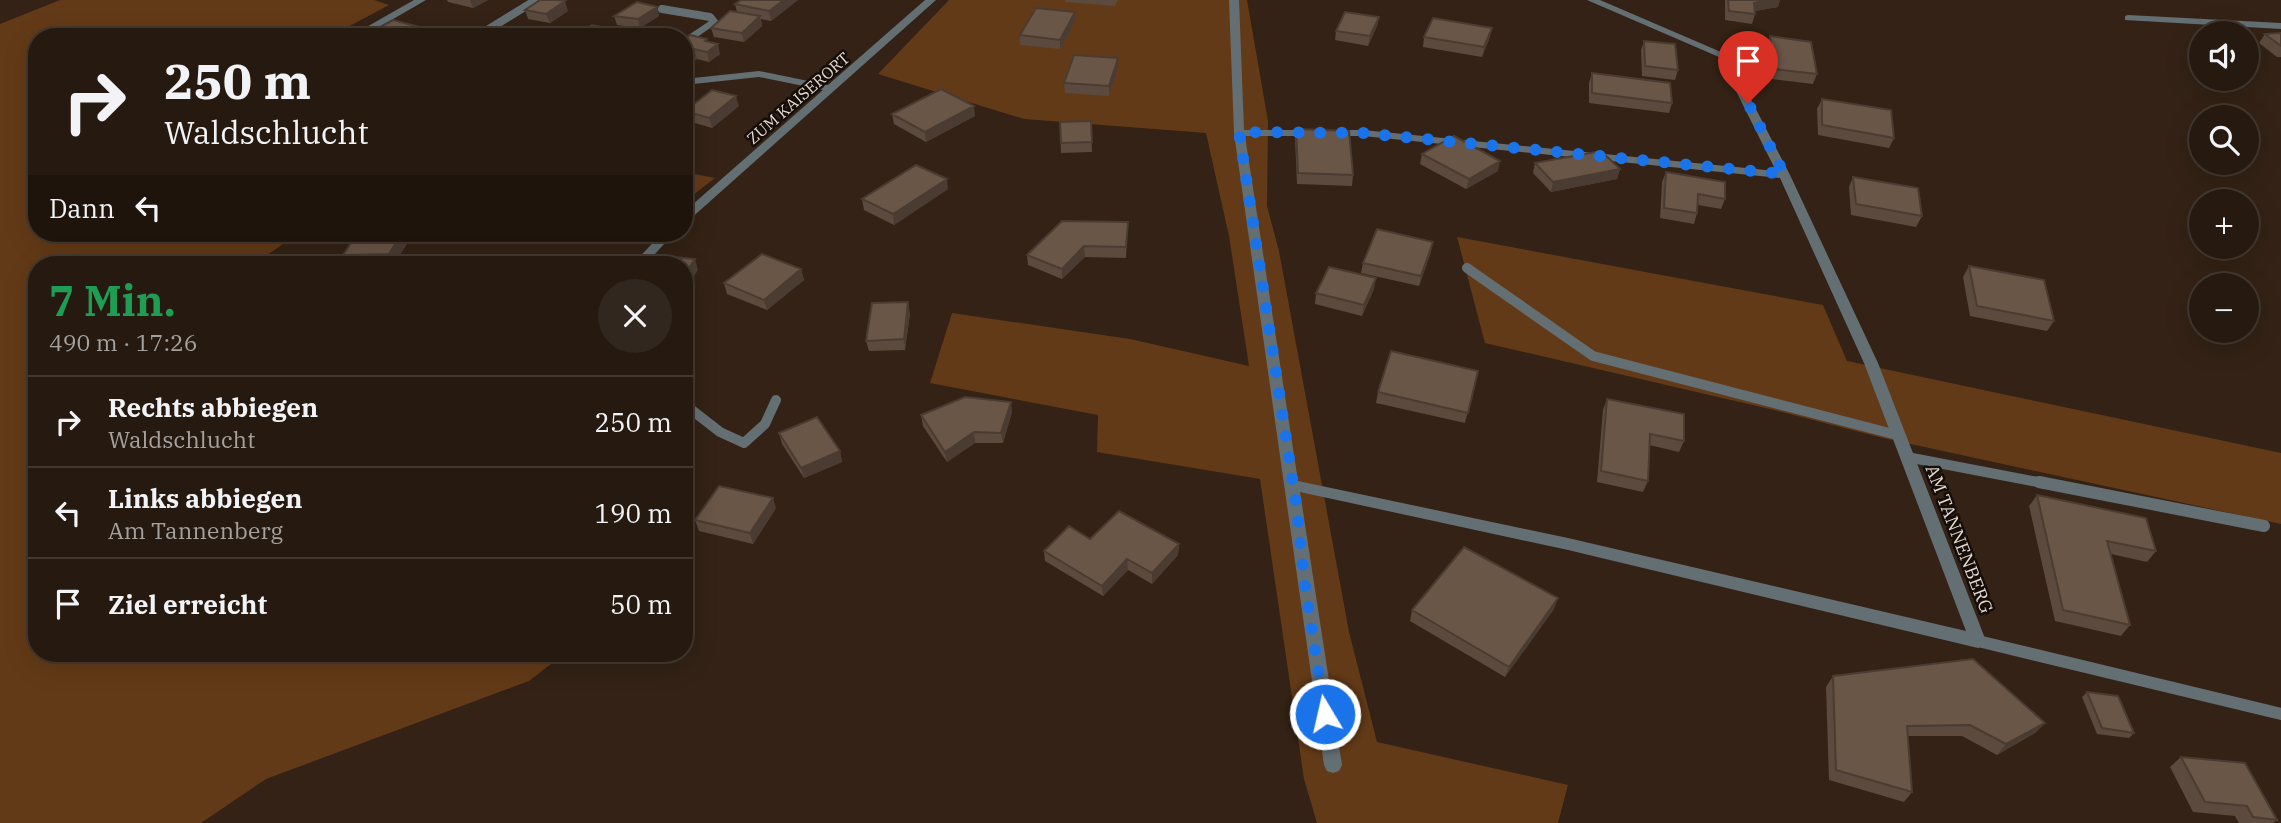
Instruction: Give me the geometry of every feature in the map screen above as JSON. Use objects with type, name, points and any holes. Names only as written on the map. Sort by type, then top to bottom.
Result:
[{"type":"street","points":[[370,28],[421,0]]},
{"type":"street","name":"ZUM KAISERORT","points":[[693,210],[931,0]]},
{"type":"street","points":[[1234,0],[1239,132],[1333,765]]},
{"type":"street","name":"AM TANNENBERG","points":[[1592,0],[1723,55],[1784,174],[1871,363],[1978,641]]},
{"type":"street","points":[[2127,18],[2281,26]]},
{"type":"street","points":[[693,37],[714,22]]},
{"type":"street","points":[[693,81],[759,74],[832,89]]},
{"type":"street","points":[[1239,132],[1363,133],[1784,174]]},
{"type":"street","points":[[646,256],[660,242]]},
{"type":"street","name":"AM TANNENBERG","points":[[1292,485],[1568,544],[1978,641]]},
{"type":"lane","points":[[491,28],[536,0]]},
{"type":"lane","points":[[662,9],[710,17],[714,22]]},
{"type":"lane","points":[[1467,268],[1593,356],[1897,435],[1871,363]]},
{"type":"lane","points":[[693,410],[732,441],[744,443],[765,424],[776,400]]},
{"type":"lane","points":[[1907,457],[2264,527]]},
{"type":"lane","points":[[1978,641],[2281,715]]},
{"type":"shaded area","points":[[60,0],[374,0],[389,5],[346,28],[28,28],[28,242],[286,242],[266,256],[28,256],[28,662],[553,662],[529,681],[266,779],[201,823],[0,823],[0,24]]},
{"type":"shaded area","points":[[949,0],[1247,0],[1268,121],[1267,206],[1279,251],[1349,632],[1377,742],[1568,785],[1558,823],[1317,823],[1304,779],[1260,479],[1097,452],[1098,415],[930,383],[952,313],[1130,339],[1249,366],[1229,236],[1206,133],[1024,119],[878,74]]},
{"type":"shaded area","points":[[693,174],[715,178],[693,195]]},
{"type":"shaded area","points":[[1457,237],[1823,305],[1847,361],[2281,453],[2281,524],[1883,438],[1485,343]]},
{"type":"building","points":[[540,0],[565,1],[546,14],[525,10]]},
{"type":"building","points":[[741,0],[784,0],[769,11],[735,4]]},
{"type":"building","points":[[1728,0],[1768,0],[1754,3],[1755,14],[1729,11]]},
{"type":"building","points":[[637,2],[657,7],[638,19],[614,16]]},
{"type":"building","points":[[1036,8],[1075,12],[1060,40],[1020,35]]},
{"type":"building","points":[[730,11],[760,16],[742,33],[711,28]]},
{"type":"building","points":[[1345,12],[1379,17],[1370,36],[1336,31]]},
{"type":"building","points":[[1433,18],[1492,28],[1484,47],[1424,37]]},
{"type":"building","points":[[393,20],[420,27],[418,28],[378,28]]},
{"type":"building","points":[[2281,33],[2281,46],[2265,34]]},
{"type":"building","points":[[693,36],[718,44],[707,52],[694,49]]},
{"type":"building","points":[[1770,36],[1811,42],[1817,74],[1774,69]]},
{"type":"building","points":[[1644,41],[1675,44],[1678,70],[1645,66]]},
{"type":"building","points":[[1074,55],[1118,58],[1109,86],[1064,83]]},
{"type":"building","points":[[1592,73],[1670,83],[1672,103],[1592,93]]},
{"type":"building","points":[[941,89],[974,106],[925,132],[892,114]]},
{"type":"building","points":[[712,90],[736,96],[709,118],[693,113],[693,105]]},
{"type":"building","points":[[1822,99],[1891,110],[1894,138],[1822,125]]},
{"type":"building","points":[[1091,121],[1092,142],[1061,143],[1060,122]]},
{"type":"building","points":[[1296,129],[1349,131],[1353,175],[1298,173]]},
{"type":"building","points":[[1454,136],[1500,161],[1469,179],[1422,154]]},
{"type":"building","points":[[1601,151],[1620,169],[1553,182],[1535,163]]},
{"type":"building","points":[[916,165],[947,179],[893,214],[862,199]]},
{"type":"building","points":[[1666,172],[1725,182],[1725,199],[1698,194],[1697,213],[1664,208]]},
{"type":"building","points":[[1853,177],[1918,188],[1922,216],[1856,204]]},
{"type":"building","points":[[1062,221],[1128,222],[1126,247],[1084,246],[1062,269],[1027,255]]},
{"type":"building","points":[[1377,229],[1433,242],[1421,276],[1363,263]]},
{"type":"building","points":[[352,242],[396,242],[389,254],[343,255]]},
{"type":"building","points":[[762,254],[801,269],[764,300],[724,283]]},
{"type":"building","points":[[1969,266],[2044,280],[2054,321],[1977,306]]},
{"type":"building","points":[[1329,267],[1376,278],[1364,305],[1316,293]]},
{"type":"building","points":[[908,302],[904,339],[866,341],[872,303]]},
{"type":"building","points":[[1391,351],[1478,371],[1468,413],[1378,392]]},
{"type":"building","points":[[965,397],[1011,402],[1001,433],[974,432],[945,452],[921,415]]},
{"type":"building","points":[[1607,399],[1684,414],[1684,441],[1650,434],[1648,481],[1601,471]]},
{"type":"building","points":[[817,417],[840,451],[801,468],[779,433]]},
{"type":"building","points":[[719,486],[773,498],[750,533],[695,520]]},
{"type":"building","points":[[2037,495],[2146,518],[2156,551],[2107,541],[2130,625],[2063,610]]},
{"type":"building","points":[[1119,511],[1179,544],[1152,573],[1127,559],[1102,586],[1044,551],[1069,526],[1090,539]]},
{"type":"building","points":[[1464,547],[1558,598],[1509,667],[1412,610]]},
{"type":"building","points":[[1973,659],[2045,723],[2006,744],[1970,725],[1907,726],[1912,792],[1836,770],[1833,676]]},
{"type":"building","points":[[2087,692],[2118,696],[2134,733],[2102,728]]},
{"type":"building","points":[[2181,757],[2245,763],[2277,820],[2253,817],[2247,806],[2205,802]]},
{"type":"route","points":[[1325,714],[1305,586],[1296,503],[1239,132],[1363,133],[1784,174],[1748,103]]}]
